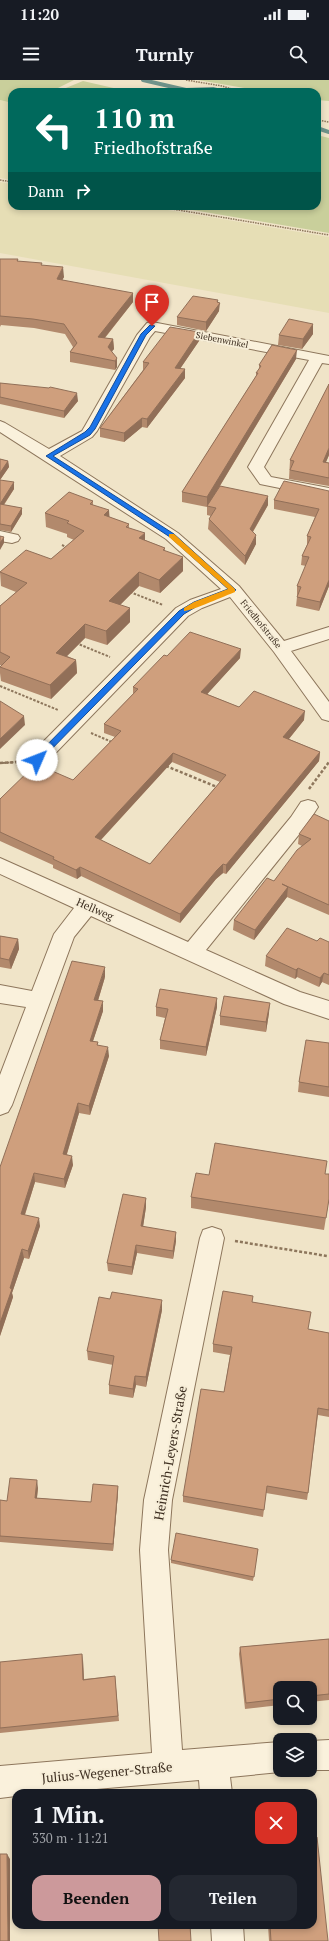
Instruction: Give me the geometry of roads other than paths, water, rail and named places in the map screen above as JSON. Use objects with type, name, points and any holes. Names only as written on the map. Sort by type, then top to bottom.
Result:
[{"type":"street","name":"Siebenwinkel","points":[[49,456],[87,434],[92,428],[144,334],[152,326],[323,359],[256,467],[266,481],[329,493]]},
{"type":"street","name":"Friedhofstraße","points":[[0,426],[172,536],[233,590],[280,648],[329,715]]},
{"type":"street","points":[[37,760],[182,612],[196,604],[233,590]]},
{"type":"street","points":[[280,648],[329,633]]},
{"type":"street","points":[[191,952],[294,828],[308,807]]},
{"type":"street","name":"Hellweg","points":[[0,865],[292,998],[329,1010]]},
{"type":"street","points":[[0,1105],[65,934],[88,906]]},
{"type":"street","points":[[0,994],[39,1001]]},
{"type":"street","name":"Heinrich-Leyers-Straße","points":[[168,1767],[154,1550],[158,1500],[212,1238]]},
{"type":"street","points":[[317,1756],[329,1755]]},
{"type":"street","name":"Julius-Wegener-Straße","points":[[0,1782],[273,1758]]},
{"type":"street","points":[[213,1763],[216,1789]]},
{"type":"street","points":[[227,1929],[228,1941]]},
{"type":"waterway","points":[[143,80],[177,88]]},
{"type":"waterway","points":[[321,129],[329,132]]}]
